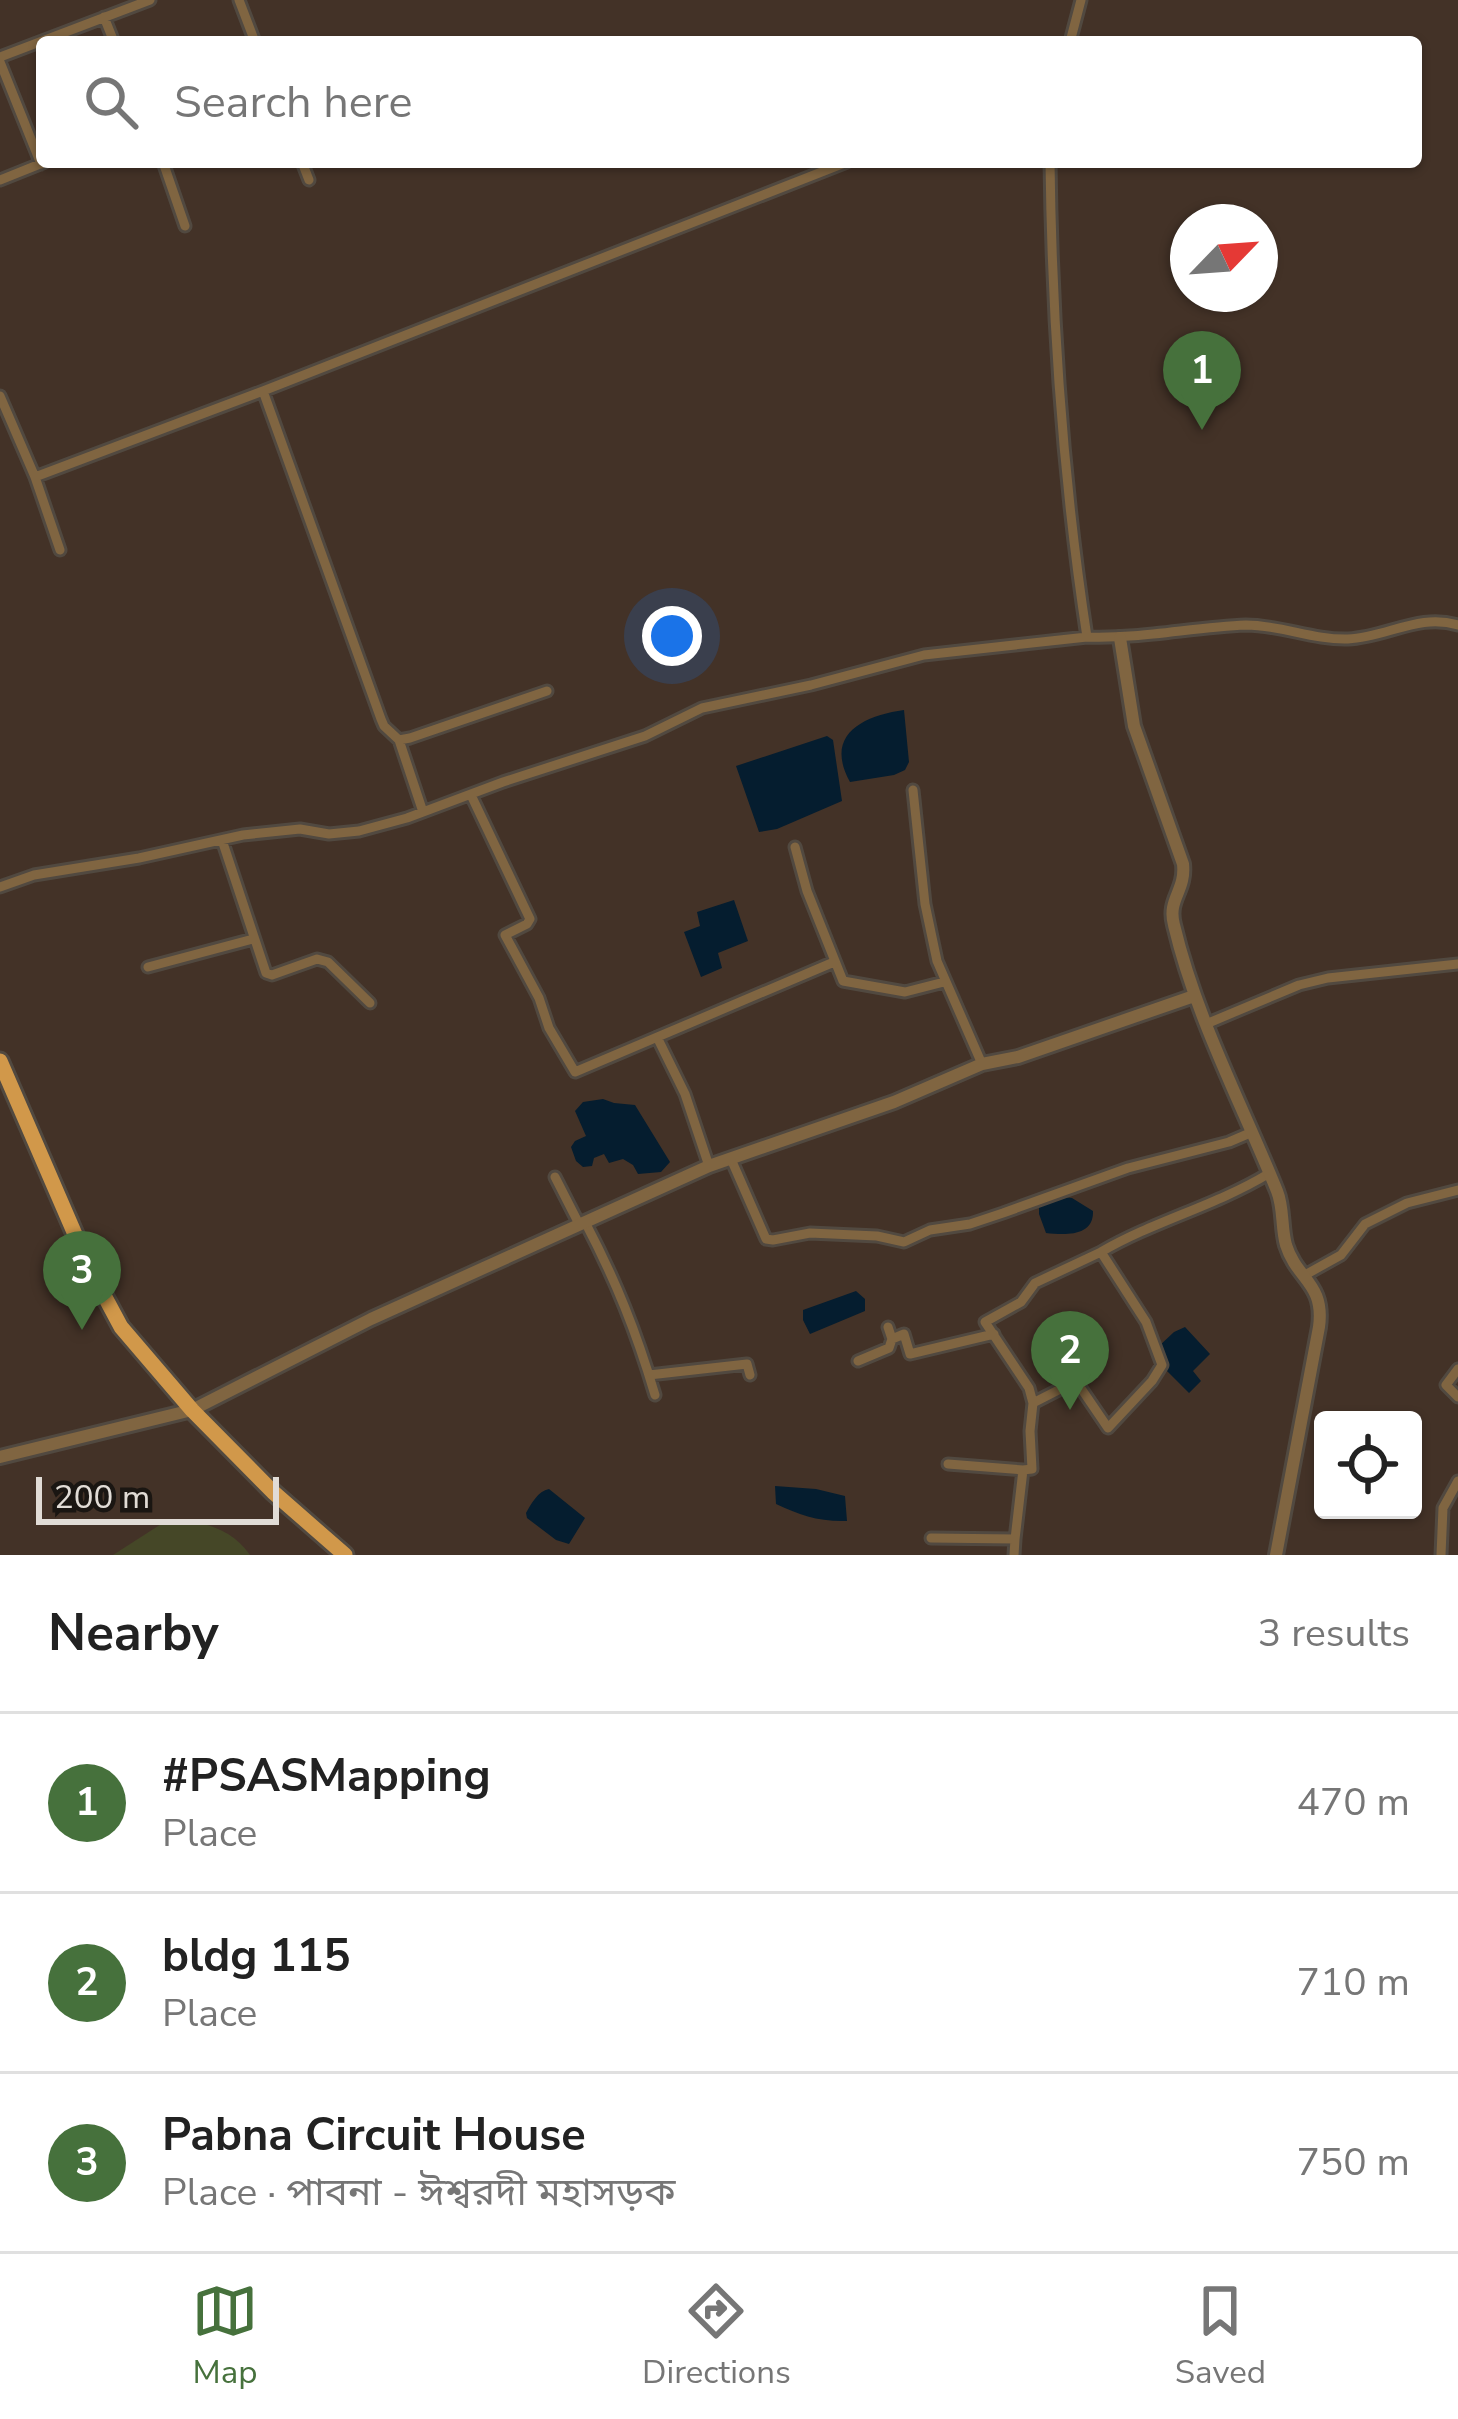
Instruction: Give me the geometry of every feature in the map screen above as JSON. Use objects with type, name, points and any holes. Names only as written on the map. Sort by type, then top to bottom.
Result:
[{"type":"main road","points":[[0,1061],[91,1269],[122,1327],[192,1410],[273,1492],[345,1555]]},
{"type":"street","points":[[58,36],[150,0]]},
{"type":"street","points":[[239,0],[253,36]]},
{"type":"street","points":[[1072,36],[1082,0]]},
{"type":"street","points":[[104,17],[112,36]]},
{"type":"street","points":[[36,45],[0,60],[36,144]]},
{"type":"street","points":[[0,180],[36,166]]},
{"type":"street","points":[[165,168],[185,226]]},
{"type":"street","points":[[304,168],[309,180]]},
{"type":"street","points":[[35,477],[832,168]]},
{"type":"street","points":[[1050,168],[1062,422],[1087,637]]},
{"type":"street","points":[[262,391],[384,727],[399,740],[423,812]]},
{"type":"street","points":[[0,396],[60,550]]},
{"type":"street","points":[[0,887],[34,875],[222,840],[300,829],[329,834],[359,831],[645,736],[702,708],[811,686],[924,655],[1248,625],[1347,639],[1431,620],[1458,625]]},
{"type":"street","points":[[1120,638],[1133,726],[1183,864],[1184,886],[1173,902],[1172,919],[1195,997],[1278,1192],[1289,1252],[1315,1291],[1321,1312],[1276,1555]]},
{"type":"street","points":[[399,740],[548,691]]},
{"type":"street","points":[[913,790],[925,904],[944,982],[982,1064]]},
{"type":"street","points":[[470,795],[530,919],[505,935],[572,1070],[834,962]]},
{"type":"street","points":[[222,840],[266,974],[317,959],[328,962],[370,1003]]},
{"type":"street","points":[[795,847],[843,981],[905,992],[944,982]]},
{"type":"street","points":[[148,967],[253,939]]},
{"type":"street","points":[[1206,1024],[1299,985],[1458,964]]},
{"type":"street","points":[[0,1457],[192,1410],[371,1319],[710,1166],[894,1102],[982,1064],[1018,1057],[1195,997]]},
{"type":"street","points":[[657,1037],[685,1094],[710,1166]]},
{"type":"street","points":[[731,1159],[769,1240],[810,1233],[904,1242],[1250,1133]]},
{"type":"street","points":[[948,1464],[1032,1469],[1029,1388],[985,1322],[989,1318],[1021,1302],[1035,1283],[1140,1232],[1220,1201],[1268,1174]]},
{"type":"street","points":[[554,1178],[620,1290],[655,1395]]},
{"type":"street","points":[[1304,1276],[1341,1255],[1365,1224],[1407,1203],[1458,1190]]},
{"type":"street","points":[[1033,1403],[1076,1381],[1108,1428],[1162,1365],[1146,1322],[1101,1252]]},
{"type":"street","points":[[858,1360],[889,1348],[888,1327]]},
{"type":"street","points":[[892,1339],[904,1334],[910,1354],[994,1334]]},
{"type":"street","points":[[649,1375],[747,1364],[750,1375]]},
{"type":"street","points":[[1458,1369],[1446,1384],[1458,1397]]},
{"type":"street","points":[[1014,1555],[1023,1470]]},
{"type":"street","points":[[1441,1555],[1443,1508],[1458,1481]]},
{"type":"street","points":[[931,1538],[1015,1539]]},
{"type":"shaded area","points":[[0,0],[1458,0],[1458,1555],[0,1555]]},
{"type":"green space","points":[[169,1519],[214,1527],[250,1555],[113,1555]]},
{"type":"water","points":[[904,710],[909,762],[905,770],[850,782],[843,766],[845,740],[862,723]]},
{"type":"water","points":[[827,736],[833,740],[842,801],[759,832],[736,766]]},
{"type":"water","points":[[734,900],[748,941],[718,953],[722,968],[701,977],[684,932],[700,926],[697,912]]},
{"type":"water","points":[[603,1099],[635,1105],[670,1162],[661,1172],[638,1174],[623,1159],[609,1163],[604,1154],[594,1158],[592,1166],[583,1167],[576,1161],[571,1147],[586,1136],[575,1111],[583,1102]]},
{"type":"water","points":[[1055,1196],[1072,1198],[1093,1211],[1089,1226],[1077,1232],[1046,1233],[1039,1202]]},
{"type":"water","points":[[856,1291],[865,1299],[865,1311],[810,1334],[803,1310]]},
{"type":"water","points":[[1185,1327],[1210,1354],[1193,1371],[1201,1381],[1189,1393],[1164,1368],[1158,1347]]},
{"type":"water","points":[[775,1486],[845,1496],[847,1521],[810,1517],[776,1504]]},
{"type":"water","points":[[549,1489],[585,1518],[569,1544],[527,1518],[535,1498]]},
{"type":"place","name":"#PSASMapping","points":[[1202,430]]},
{"type":"place","name":"Pabna Circuit House","points":[[82,1330]]},
{"type":"place","name":"bldg 115","points":[[1070,1410]]}]
